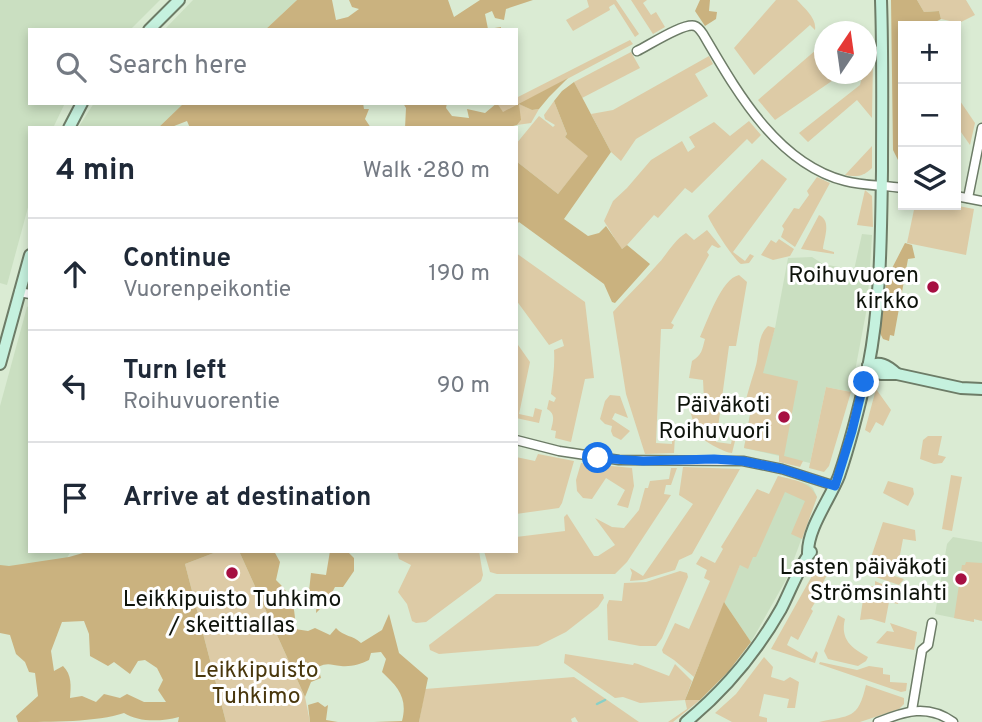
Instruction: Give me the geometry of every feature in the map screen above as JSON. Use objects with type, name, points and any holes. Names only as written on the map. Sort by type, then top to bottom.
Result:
[{"type":"main road","points":[[151,28],[179,0]]},
{"type":"main road","points":[[686,722],[722,690],[753,654],[788,596],[808,554],[809,543],[827,496],[835,486],[852,431],[868,366],[877,295],[882,185],[881,0]]},
{"type":"main road","points":[[70,126],[81,105]]},
{"type":"main road","points":[[0,364],[24,293],[28,268]]},
{"type":"main road","points":[[868,366],[876,373],[897,374],[961,388],[982,389]]},
{"type":"main road","points":[[961,388],[982,397]]},
{"type":"street","points":[[637,51],[687,26],[697,28],[749,110],[779,142],[834,178],[851,183],[898,187]]},
{"type":"street","points":[[968,198],[982,128]]},
{"type":"street","points":[[961,197],[982,201]]},
{"type":"street","points":[[518,441],[559,451],[619,460],[743,461],[782,469],[835,486]]},
{"type":"street","points":[[912,710],[922,650],[928,645],[932,623]]},
{"type":"street","points":[[878,722],[912,710],[930,711],[953,722]]},
{"type":"shaded area","points":[[0,0],[160,0],[132,28],[28,28],[28,105],[64,105],[54,126],[28,126],[28,207],[7,285],[0,283]]},
{"type":"shaded area","points":[[193,0],[297,0],[267,28],[166,28]]},
{"type":"shaded area","points":[[297,0],[332,0],[336,20],[348,17],[359,9],[352,7],[349,0],[448,0],[454,17],[480,0],[533,0],[506,9],[504,20],[495,18],[492,11],[485,14],[488,28],[267,28]]},
{"type":"shaded area","points":[[700,0],[710,0],[709,11],[717,12],[716,19],[705,26],[695,11]]},
{"type":"shaded area","points":[[891,0],[917,0],[924,12],[939,11],[941,19],[898,21],[898,160],[893,150]]},
{"type":"shaded area","points":[[568,78],[539,109],[532,110],[519,104],[521,120],[517,125],[405,126],[404,105],[447,105],[452,116],[469,118],[467,109],[485,113],[498,105],[503,112]]},
{"type":"shaded area","points":[[574,82],[611,152],[564,219],[588,236],[599,233],[606,226],[622,249],[627,245],[650,264],[615,303],[604,284],[518,223],[518,163],[558,194],[588,156],[565,137],[567,134],[554,101]]},
{"type":"shaded area","points":[[93,105],[182,105],[160,126],[79,126]]},
{"type":"shaded area","points":[[182,105],[363,105],[364,109],[369,109],[365,119],[370,126],[189,126],[187,121],[174,126],[160,126]]},
{"type":"shaded area","points":[[862,234],[872,235],[869,283],[851,392],[826,387],[810,463],[744,448],[751,408],[775,328],[788,258],[812,257],[823,264],[854,270]]},
{"type":"shaded area","points":[[905,243],[912,245],[915,258],[908,259],[894,336],[890,335],[889,341],[883,339],[880,333],[887,278]]},
{"type":"shaded area","points":[[27,307],[28,553],[70,553],[60,570],[0,567],[0,406]]},
{"type":"shaded area","points":[[778,476],[808,484],[817,497],[787,578],[751,642],[724,602]]},
{"type":"shaded area","name":"Lasten päiväkoti Strömsinlahti","points":[[953,537],[982,542],[982,621],[974,619],[974,622],[935,614],[947,544]]},
{"type":"shaded area","points":[[83,553],[214,553],[185,564],[226,722],[178,722],[179,717],[150,720],[124,713],[87,720],[18,722],[16,716],[38,696],[35,673],[29,672],[25,662],[16,654],[10,635],[0,633],[0,565],[9,566]],"holes":[[[84,621],[89,634],[90,656],[108,666],[114,662],[130,674],[138,661],[145,660],[157,668],[163,680],[158,690],[166,702],[144,702],[127,694],[120,698],[104,694],[96,702],[82,696],[70,698],[68,673],[63,666],[54,671],[51,651],[62,622]]]},
{"type":"shaded area","points":[[240,553],[275,553],[280,562],[276,580],[292,602],[295,629],[308,631],[315,628],[330,635],[336,628],[361,643],[382,630],[389,614],[399,653],[428,678],[419,722],[374,722],[402,721],[404,713],[403,699],[382,672],[386,659],[381,652],[371,653],[369,660],[356,665],[327,664],[318,667],[321,678],[311,682],[305,697]]},
{"type":"shaded area","points":[[330,553],[349,553],[354,558],[354,571],[343,587],[335,587],[327,602],[316,613],[317,599],[309,591],[311,573],[326,575]]},
{"type":"shaded area","points":[[724,602],[751,642],[728,672],[700,700],[685,700]]},
{"type":"shaded area","points":[[318,702],[325,707],[328,705],[326,720],[338,722],[310,722],[308,705]]},
{"type":"green space","points":[[587,0],[616,0],[639,34],[635,37],[614,4],[609,7],[610,10],[573,31],[566,20],[589,7]]},
{"type":"green space","points":[[631,0],[647,0],[643,3],[651,15],[656,12],[665,27],[653,34]]},
{"type":"green space","points":[[776,0],[797,0],[812,17],[814,29],[810,25],[754,75],[734,48]]},
{"type":"green space","points":[[917,0],[966,0],[975,15],[961,22],[941,19],[939,11],[924,12]]},
{"type":"green space","points":[[630,40],[633,44],[520,104],[532,110],[539,109],[531,123],[517,125],[521,120],[503,113],[498,105],[518,105],[518,97]]},
{"type":"green space","points":[[631,52],[640,68],[582,98],[574,82]]},
{"type":"green space","points":[[814,52],[814,84],[827,84],[775,120],[758,100]]},
{"type":"green space","points":[[709,56],[713,64],[695,74],[708,96],[636,139],[621,161],[611,152],[591,114],[613,110]]},
{"type":"green space","points":[[873,84],[872,118],[857,100],[808,142],[799,133],[860,85]]},
{"type":"green space","points":[[554,101],[567,134],[565,137],[589,156],[558,194],[518,163],[518,142],[539,116],[553,127],[555,125],[545,119],[544,115]]},
{"type":"green space","points":[[961,102],[975,123],[970,145],[961,132]]},
{"type":"green space","points":[[749,121],[761,135],[752,144],[747,139],[692,193],[685,188],[658,218],[654,215],[627,245],[622,249],[620,247],[604,221],[613,201],[651,160],[682,141],[688,152],[695,147],[689,137],[714,122],[730,136]]},
{"type":"green space","points":[[872,146],[872,168],[859,176],[845,175]]},
{"type":"green space","points":[[762,159],[787,179],[733,252],[745,261],[750,254],[754,256],[749,263],[741,264],[723,242],[708,216]]},
{"type":"green space","points":[[817,177],[830,183],[795,247],[781,237],[784,229],[782,226],[794,208],[799,209],[809,195],[807,191]]},
{"type":"green space","points":[[865,190],[872,196],[873,227],[857,225]]},
{"type":"green space","points":[[961,207],[974,209],[966,255],[907,243],[914,210],[961,210]]},
{"type":"green space","points":[[819,215],[826,225],[823,249],[834,254],[801,249]]},
{"type":"green space","points":[[707,230],[721,247],[712,245],[707,252],[709,255],[671,323],[674,325],[672,329],[661,329],[656,443],[672,444],[672,435],[675,436],[674,453],[645,454],[626,394],[613,312],[681,236],[686,233],[694,240]]},
{"type":"green space","points":[[779,239],[794,249],[790,256],[773,260],[761,255],[771,240],[776,243]]},
{"type":"green space","points":[[518,254],[585,302],[594,378],[585,379],[571,442],[555,438],[556,431],[551,430],[553,415],[547,409],[549,400],[554,402],[556,398],[551,394],[554,350],[564,346],[562,339],[549,345],[518,303]]},
{"type":"green space","points":[[739,275],[747,282],[736,346],[729,346],[716,442],[731,444],[733,434],[736,437],[732,453],[712,445],[696,432],[689,409],[701,406],[704,400],[703,380],[689,378],[692,361],[700,354],[705,339],[700,337],[716,301],[726,284]]},
{"type":"green space","points":[[768,326],[775,328],[763,373],[798,381],[784,456],[803,461],[800,467],[779,462],[779,455],[744,448],[750,415],[744,408],[757,364],[760,341]]},
{"type":"green space","points":[[518,345],[530,362],[519,414],[533,417],[535,408],[542,410],[539,423],[518,418]]},
{"type":"green space","points":[[826,387],[851,392],[829,466],[824,472],[809,468]]},
{"type":"green space","points":[[876,389],[891,410],[883,426],[876,422],[870,433],[865,430]]},
{"type":"green space","points":[[610,395],[620,396],[628,418],[615,413],[612,419],[630,431],[621,440],[613,436],[612,426],[600,419],[605,401]]},
{"type":"green space","points":[[928,436],[942,436],[938,455],[946,457],[942,463],[934,464],[920,459],[923,440]]},
{"type":"green space","points":[[538,454],[574,461],[559,508],[518,514],[518,457],[535,461]]},
{"type":"green space","points":[[581,463],[632,468],[634,486],[628,508],[617,505],[625,490],[606,478],[592,499],[583,498],[577,491],[576,480]]},
{"type":"green space","points":[[683,467],[740,469],[692,554],[679,560],[675,570],[630,581],[630,568],[643,576],[693,504],[679,495]]},
{"type":"green space","points":[[671,468],[677,468],[671,485],[666,485],[664,494],[671,495],[627,562],[615,574],[490,572],[485,553],[518,553],[518,537],[565,531],[564,517],[567,514],[594,556],[598,556],[615,545],[595,518],[612,527],[624,528],[639,510],[645,488],[648,488],[650,481],[669,479]]},
{"type":"green space","points":[[951,475],[962,477],[952,531],[942,529]]},
{"type":"green space","points":[[778,476],[806,484],[817,497],[802,539],[791,534],[805,501],[785,492],[756,557],[753,557],[748,569],[740,565],[694,677],[662,650],[675,623],[689,629],[710,581],[704,578],[707,570],[696,564],[701,556],[715,563],[723,549],[721,547],[757,489],[769,494]]},
{"type":"green space","points":[[888,481],[913,488],[914,494],[908,506],[883,493]]},
{"type":"green space","points":[[883,522],[915,530],[916,541],[903,539],[899,560],[912,562],[910,572],[906,568],[887,565],[885,573],[904,579],[899,585],[873,576],[875,568],[868,566]]},
{"type":"green space","name":"Leikkipuisto Tuhkimo","points":[[214,553],[240,553],[305,697],[310,722],[226,722],[185,564]]},
{"type":"green space","points":[[398,553],[479,553],[483,575],[481,581],[426,622],[416,623],[412,621],[407,604],[398,592],[411,565],[399,559]]},
{"type":"green space","points":[[966,562],[982,563],[982,621],[954,618],[962,565]]},
{"type":"green space","points":[[817,567],[829,571],[798,640],[791,636],[787,645],[812,659],[816,651],[818,653],[815,663],[771,649]]},
{"type":"green space","points":[[680,571],[687,573],[688,577],[656,646],[608,640],[607,605],[609,600],[622,601],[624,583],[646,582]]},
{"type":"green space","points":[[875,581],[900,592],[898,604],[889,602],[885,623],[871,619],[860,620],[865,586],[875,586]]},
{"type":"green space","points":[[496,594],[603,594],[604,598],[598,607],[566,632],[538,646],[439,654],[430,650],[429,645]]},
{"type":"green space","points":[[838,615],[845,619],[844,632],[848,642],[868,657],[858,666],[828,659],[824,651]]},
{"type":"green space","points":[[890,623],[917,632],[914,650],[876,643],[887,631],[894,632]]},
{"type":"green space","points":[[565,654],[633,665],[634,663],[669,676],[675,664],[692,681],[685,700],[640,703],[623,697],[615,698],[564,663]]},
{"type":"green space","points":[[764,657],[773,667],[771,677],[784,681],[790,677],[799,682],[795,708],[787,708],[789,699],[764,694],[759,716],[767,718],[767,722],[732,722],[715,713],[736,694]]},
{"type":"green space","points":[[820,662],[857,670],[869,666],[883,668],[883,674],[890,675],[890,682],[907,683],[906,691],[901,692],[819,664]]},
{"type":"green space","points":[[574,677],[639,722],[578,722],[575,717],[571,719],[572,722],[419,722],[425,689]]},
{"type":"green space","points":[[866,685],[904,698],[904,704],[899,709],[860,722],[819,722],[851,714],[860,705]]},
{"type":"green space","points":[[685,700],[700,700],[673,722],[668,722],[687,709]]},
{"type":"waterway","points":[[597,704],[605,700]]},
{"type":"place","name":"Roihuvuoren kirkko","points":[[933,287]]},
{"type":"place","name":"Päiväkoti Roihuvuori","points":[[784,417]]},
{"type":"place","name":"Leikkipuisto Tuhkimo / skeittiallas","points":[[232,573]]},
{"type":"place","name":"Lasten päiväkoti Strömsinlahti","points":[[961,579]]},
{"type":"route","points":[[598,458],[663,462],[714,459],[743,461],[772,466],[835,486],[864,382]]}]
